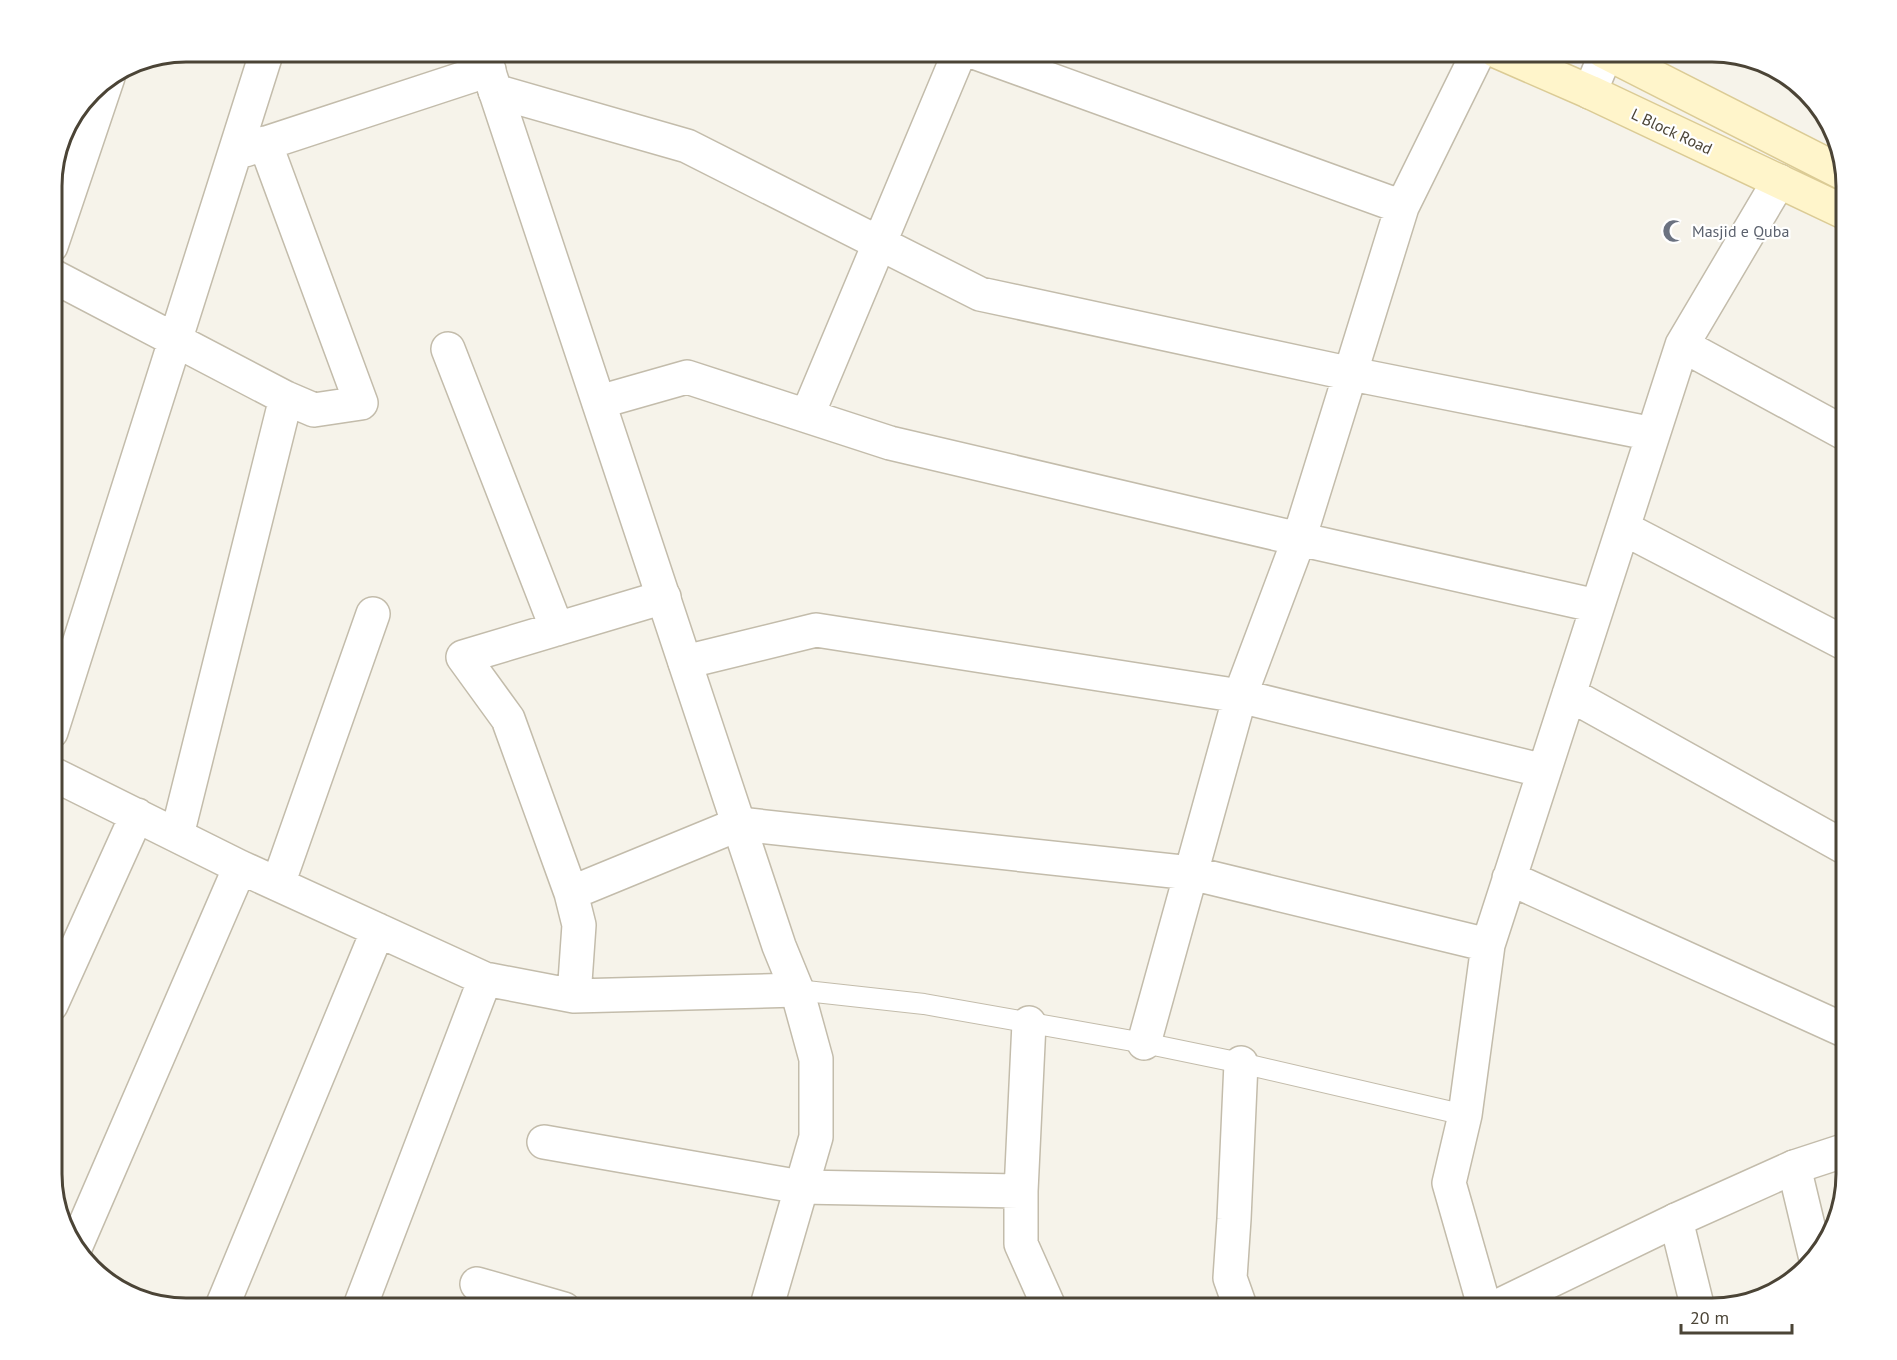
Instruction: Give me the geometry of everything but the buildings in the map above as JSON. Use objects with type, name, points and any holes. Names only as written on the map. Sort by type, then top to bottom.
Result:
[{"type":"main road","name":"L Block Road","points":[[1521,62],[1836,208]]},
{"type":"main road","points":[[1626,62],[1834,168]]},
{"type":"street","points":[[62,697],[176,339],[250,148],[265,62]]},
{"type":"street","points":[[807,416],[955,62]]},
{"type":"street","points":[[1001,62],[1402,207]]},
{"type":"street","points":[[1144,1043],[1240,696],[1299,538],[1352,374],[1402,207],[1474,62]]},
{"type":"street","points":[[1590,92],[1602,62]]},
{"type":"street","points":[[250,148],[489,71],[687,146],[980,294],[1352,374],[1653,434]]},
{"type":"street","points":[[489,71],[779,946],[797,990],[816,1059],[816,1137],[769,1298]]},
{"type":"street","points":[[62,213],[102,94]]},
{"type":"street","points":[[62,281],[286,398],[314,410],[361,403],[250,148]]},
{"type":"street","points":[[1482,1298],[1449,1183],[1465,1115],[1488,945],[1682,345],[1779,181]]},
{"type":"street","points":[[1682,345],[1836,429]]},
{"type":"street","points":[[448,348],[557,629]]},
{"type":"street","points":[[599,402],[687,377],[890,443],[1597,606]]},
{"type":"street","points":[[177,835],[286,398]]},
{"type":"street","points":[[1623,528],[1836,639]]},
{"type":"street","points":[[574,996],[579,925],[571,893],[508,719],[463,657],[664,597]]},
{"type":"street","points":[[278,884],[373,614]]},
{"type":"street","points":[[685,662],[816,630],[1240,696],[1544,771]]},
{"type":"street","points":[[1569,694],[1836,842]]},
{"type":"street","points":[[62,778],[240,867],[485,979],[574,996],[797,990]]},
{"type":"street","points":[[62,981],[137,815]]},
{"type":"street","points":[[571,893],[739,824],[1191,873],[1488,945]]},
{"type":"street","points":[[79,1239],[240,867]]},
{"type":"street","points":[[1509,878],[1836,1026]]},
{"type":"street","points":[[225,1298],[378,930]]},
{"type":"street","points":[[363,1298],[485,979]]},
{"type":"street","points":[[1029,1023],[1021,1191],[1021,1244],[1045,1298]]},
{"type":"street","points":[[1237,1298],[1230,1278],[1241,1063]]},
{"type":"street","points":[[544,1142],[801,1188],[1021,1191]]},
{"type":"street","points":[[1515,1298],[1794,1167],[1836,1153]]},
{"type":"street","points":[[1794,1167],[1813,1246]]},
{"type":"street","points":[[1676,1221],[1695,1298]]},
{"type":"street","points":[[477,1284],[526,1298]]},
{"type":"lane","points":[[797,990],[924,1004],[1144,1043],[1465,1115]]},
{"type":"place","name":"Masjid e Quba","points":[[1674,231]]}]
